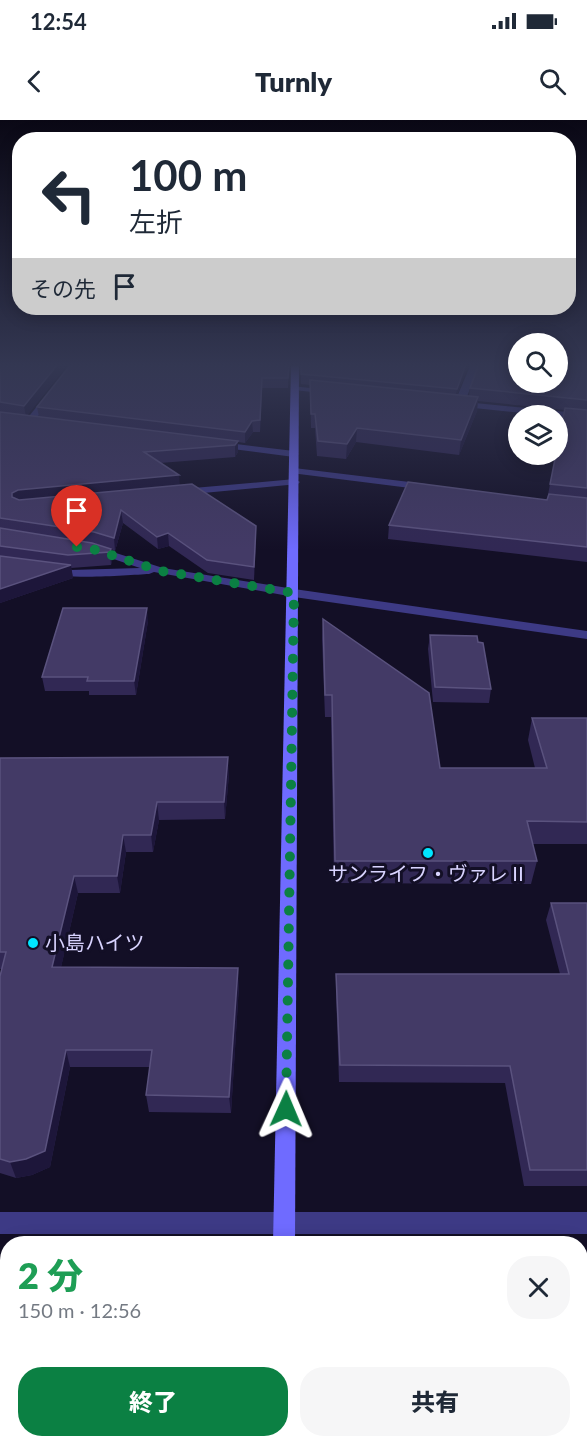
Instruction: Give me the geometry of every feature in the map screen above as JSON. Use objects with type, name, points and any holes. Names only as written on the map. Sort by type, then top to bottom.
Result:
[{"type":"main road","points":[[284,1234],[294,593],[294,426]]},
{"type":"street","points":[[213,444],[294,454]]},
{"type":"street","points":[[176,493],[294,476],[439,489]]},
{"type":"street","points":[[85,548],[161,571],[294,593],[587,635]]},
{"type":"street","points":[[35,568],[70,573],[161,571]]},
{"type":"street","points":[[0,1223],[284,1234],[587,1223]]},
{"type":"building","points":[[0,426],[114,426],[238,441],[235,445],[144,452],[179,475],[18,490],[12,493],[12,497],[19,500],[192,484],[256,526],[254,567],[207,560],[168,533],[157,537],[121,510],[114,538],[94,532],[0,518]]},
{"type":"building","points":[[194,426],[249,426],[245,432]]},
{"type":"building","points":[[316,426],[467,426],[461,440],[357,428],[347,444],[318,441]]},
{"type":"building","points":[[568,426],[587,426],[587,488],[550,484],[554,465],[568,465]]},
{"type":"building","points":[[408,482],[547,500],[549,494],[587,498],[587,547],[389,525]]},
{"type":"building","points":[[0,528],[92,543],[111,549],[110,552],[68,555],[0,546]]},
{"type":"building","points":[[0,556],[71,565],[0,589]]},
{"type":"building","points":[[63,608],[147,608],[134,681],[87,681],[88,677],[42,677]]},
{"type":"building","points":[[323,619],[429,693],[440,768],[547,768],[532,718],[587,718],[587,822],[527,821],[537,861],[335,861],[332,695],[325,695]]},
{"type":"building","points":[[430,635],[477,636],[478,642],[483,643],[491,689],[435,687]]},
{"type":"building","points":[[228,757],[224,802],[157,802],[151,835],[123,835],[117,876],[74,876],[52,967],[238,968],[229,1097],[146,1095],[152,1050],[66,1050],[45,1151],[26,1159],[10,1162],[0,1159],[0,976],[6,952],[0,952],[0,758]]},
{"type":"building","points":[[551,903],[587,903],[587,1170],[530,1170],[510,1066],[340,1065],[336,974],[569,974]]},
{"type":"place","name":"サンライフ・ヴァレⅡ","points":[[428,853]]},
{"type":"place","name":"小島ハイツ","points":[[33,943]]},
{"type":"route","points":[[77,547],[96,550],[161,571],[294,593],[286,1109]]}]
